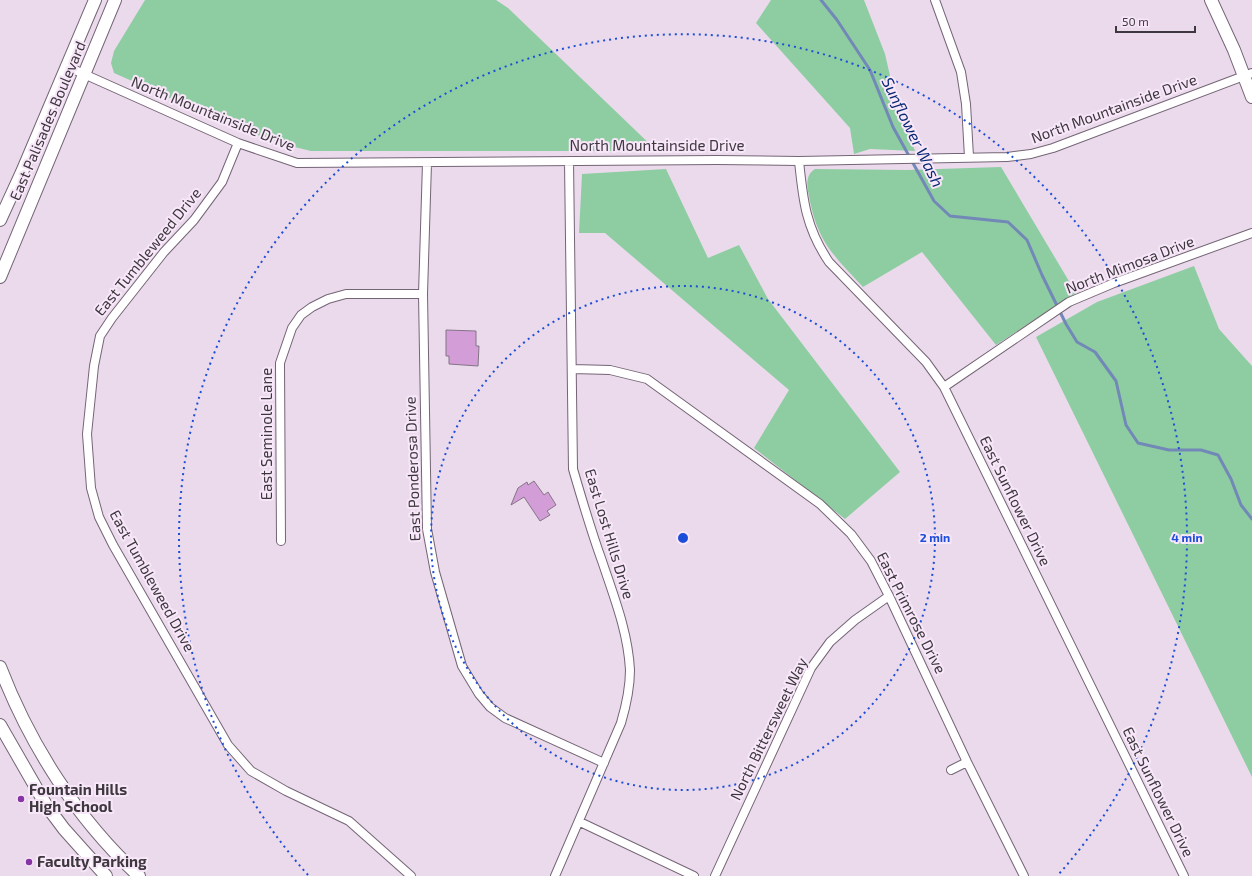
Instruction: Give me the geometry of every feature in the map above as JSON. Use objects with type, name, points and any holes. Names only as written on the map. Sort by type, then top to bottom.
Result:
[{"type":"street","name":"East Palisades Boulevard","points":[[0,220],[95,0]]},
{"type":"street","name":"East Palisades Boulevard","points":[[0,277],[115,0]]},
{"type":"street","points":[[935,0],[961,72],[966,104],[969,157]]},
{"type":"street","points":[[1211,0],[1248,74],[1252,97]]},
{"type":"street","name":"North Mountainside Drive","points":[[66,66],[238,143],[297,163],[799,161],[1008,157],[1039,152],[1248,74]]},
{"type":"street","name":"East Tumbleweed Drive","points":[[238,143],[222,182],[194,220],[164,252],[112,318],[100,336],[94,366],[87,434],[92,488],[99,517],[113,545],[228,745],[252,771],[286,791],[349,821],[410,876]]},
{"type":"street","name":"East Lost Hills Drive","points":[[555,876],[580,822],[621,724],[628,698],[630,670],[627,641],[619,612],[585,511],[574,469],[569,161]]},
{"type":"street","name":"East Sunflower Drive","points":[[799,161],[803,199],[810,229],[818,246],[828,262],[926,362],[944,387],[1184,876]]},
{"type":"street","name":"East Ponderosa Drive","points":[[427,162],[423,294],[427,529],[435,572],[462,666],[479,694],[490,707],[505,718],[604,764]]},
{"type":"street","name":"North Mimosa Drive","points":[[944,387],[1069,302],[1114,283],[1252,233]]},
{"type":"street","name":"East Seminole Lane","points":[[281,541],[280,363],[292,328],[301,315],[312,308],[346,294],[423,294]]},
{"type":"street","name":"East Primrose Drive","points":[[573,369],[610,370],[647,379],[820,504],[851,534],[871,561],[889,596],[967,762],[1024,876]]},
{"type":"street","name":"North Bittersweet Way","points":[[715,876],[811,668],[830,642],[855,620],[889,596]]},
{"type":"street","points":[[0,667],[26,725],[49,766],[83,816],[107,846],[139,876]]},
{"type":"street","points":[[0,725],[46,805],[64,829],[106,876]]},
{"type":"street","points":[[951,770],[967,762]]},
{"type":"street","points":[[580,822],[694,876]]},
{"type":"green space","points":[[145,0],[496,0],[508,8],[657,151],[311,151],[286,144],[236,127],[114,73],[111,63],[114,51]]},
{"type":"green space","points":[[771,0],[864,0],[885,54],[896,102],[915,151],[870,149],[854,154],[850,128],[756,23]]},
{"type":"green space","points":[[1001,167],[1076,293],[996,345],[922,252],[863,287],[843,266],[828,246],[812,212],[808,178],[815,169],[907,170]]},
{"type":"green space","points":[[666,169],[708,258],[739,245],[768,299],[900,472],[845,519],[754,448],[789,390],[605,233],[579,233],[582,174]]},
{"type":"green space","points":[[1194,266],[1219,329],[1252,366],[1252,777],[1036,337],[1097,302]]},
{"type":"building","points":[[446,330],[476,331],[476,346],[479,346],[478,366],[449,364],[449,356],[446,356]]},
{"type":"building","points":[[534,481],[544,495],[548,492],[556,505],[547,511],[550,515],[540,521],[524,497],[511,505],[518,488],[527,482],[528,485]]},
{"type":"waterway","name":"Sunflower Wash","points":[[821,0],[837,20],[870,70],[893,127],[934,201],[950,216],[1008,222],[1027,240],[1066,324],[1077,342],[1095,352],[1116,381],[1126,425],[1138,443],[1169,450],[1201,450],[1218,455],[1231,479],[1241,505],[1252,519]]},
{"type":"place","name":"Fountain Hills High School","points":[[21,799]]},
{"type":"place","name":"Faculty Parking","points":[[29,862]]}]
